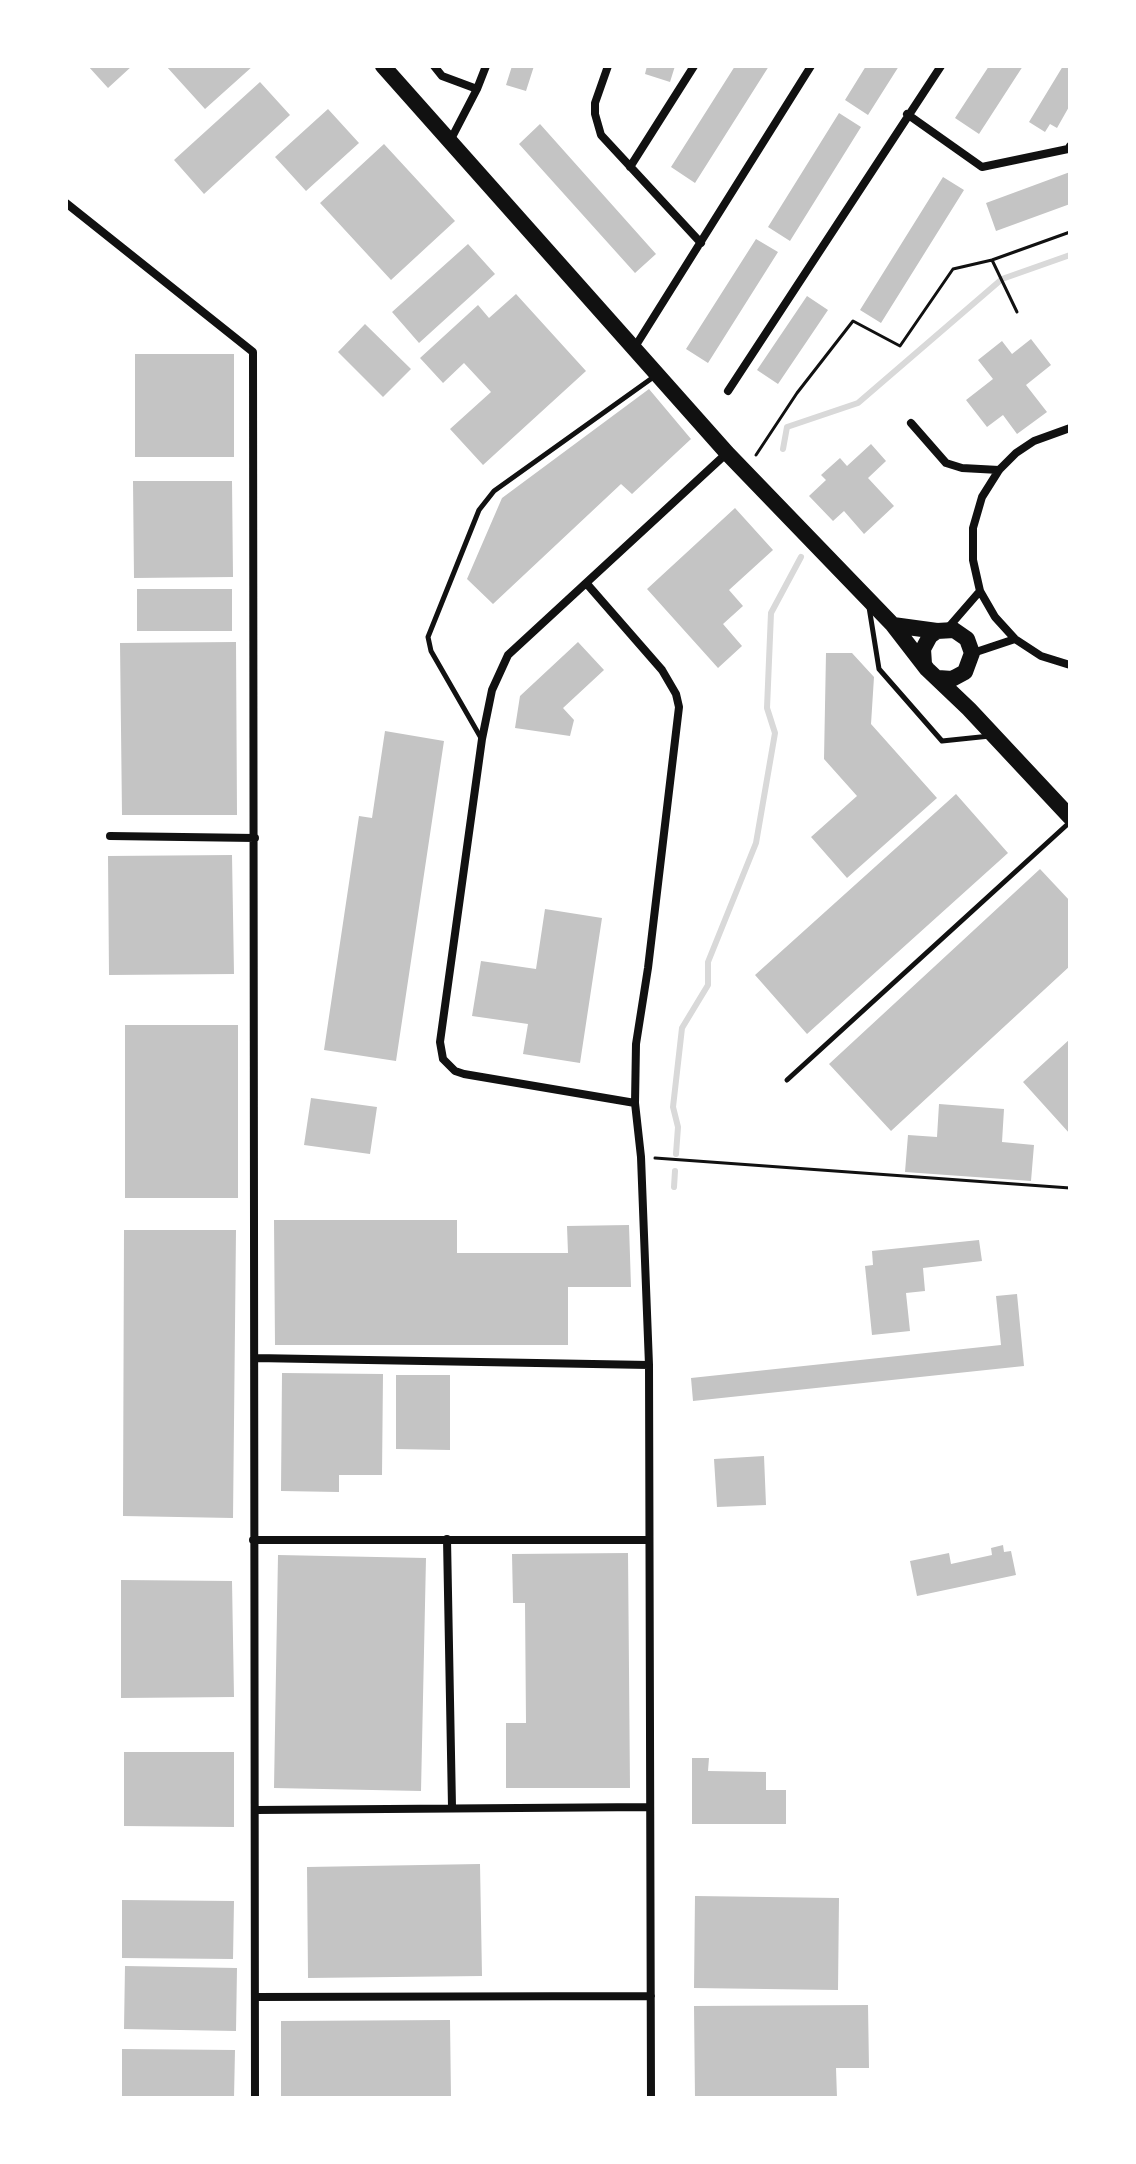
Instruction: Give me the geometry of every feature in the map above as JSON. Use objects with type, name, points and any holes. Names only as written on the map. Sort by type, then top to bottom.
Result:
[{"type":"main road","points":[[383,66],[633,350],[868,603],[893,625],[924,664],[1070,819]]},
{"type":"main road","points":[[893,625],[954,630],[967,639],[972,653],[965,672],[969,709]]},
{"type":"main road","points":[[924,664],[923,649],[930,636],[942,630]]},
{"type":"main road","points":[[938,678],[952,679],[965,672]]},
{"type":"street","points":[[434,66],[442,76],[477,89]]},
{"type":"street","points":[[450,142],[486,66]]},
{"type":"street","points":[[608,66],[595,103],[601,135],[701,243]]},
{"type":"street","points":[[630,167],[694,66]]},
{"type":"street","points":[[633,350],[811,66]]},
{"type":"street","points":[[728,391],[941,66]]},
{"type":"street","points":[[907,114],[982,167],[1068,149],[1070,146]]},
{"type":"street","points":[[66,203],[253,352],[255,2098]]},
{"type":"street","points":[[911,423],[946,463],[962,468],[999,470]]},
{"type":"street","points":[[1070,428],[1034,441],[999,470],[982,497],[973,528],[973,560],[980,591],[995,617],[1015,639],[1041,656],[1070,665]]},
{"type":"street","points":[[635,1103],[464,1074],[448,1066],[443,1059],[440,1042],[482,739],[492,690],[508,655],[727,453]]},
{"type":"street","points":[[587,584],[662,670],[676,694],[679,707],[636,1044],[635,1103],[641,1157],[649,1365],[651,2098]]},
{"type":"street","points":[[942,630],[980,591]]},
{"type":"street","points":[[972,653],[1015,639]]},
{"type":"street","points":[[110,836],[255,838]]},
{"type":"street","points":[[255,1358],[649,1365]]},
{"type":"street","points":[[447,1539],[452,1807]]},
{"type":"street","points":[[253,1540],[649,1540]]},
{"type":"street","points":[[256,1810],[650,1807]]},
{"type":"street","points":[[256,1997],[651,1996]]},
{"type":"lane","points":[[482,739],[431,651],[428,637],[479,510],[494,491],[656,375]]},
{"type":"lane","points":[[868,603],[879,669],[942,741],[993,735]]},
{"type":"lane","points":[[787,1080],[1070,819]]},
{"type":"path","points":[[752,462],[797,393],[853,321],[900,346],[953,269],[992,260],[1070,232]]},
{"type":"path","points":[[992,260],[1017,312]]},
{"type":"path","points":[[641,1157],[1070,1188]]},
{"type":"building","points":[[88,66],[132,66],[108,88]]},
{"type":"building","points":[[166,66],[253,66],[205,109]]},
{"type":"building","points":[[512,66],[534,66],[526,91],[506,85]]},
{"type":"building","points":[[647,66],[675,66],[670,82],[645,74]]},
{"type":"building","points":[[735,66],[769,66],[695,183],[671,167]]},
{"type":"building","points":[[866,66],[899,66],[868,115],[845,100]]},
{"type":"building","points":[[989,66],[1023,66],[979,134],[955,118]]},
{"type":"building","points":[[1063,66],[1070,66],[1070,105],[1057,128],[1050,124],[1045,132],[1029,122]]},
{"type":"building","points":[[260,82],[290,115],[204,194],[174,160]]},
{"type":"building","points":[[328,109],[359,143],[306,191],[275,157]]},
{"type":"building","points":[[839,113],[861,127],[790,241],[768,227]]},
{"type":"building","points":[[540,124],[656,254],[635,273],[519,144]]},
{"type":"building","points":[[384,144],[455,221],[391,280],[320,203]]},
{"type":"building","points":[[1070,172],[1070,204],[996,231],[986,203]]},
{"type":"building","points":[[943,177],[964,190],[881,323],[860,310]]},
{"type":"building","points":[[756,239],[778,252],[708,363],[686,349]]},
{"type":"building","points":[[468,244],[495,274],[419,343],[392,312]]},
{"type":"building","points":[[516,294],[586,371],[483,465],[450,429],[491,392],[464,363],[443,383],[420,358],[478,305],[489,318]]},
{"type":"building","points":[[807,296],[828,310],[778,384],[757,370]]},
{"type":"building","points":[[365,324],[411,369],[383,397],[338,352]]},
{"type":"building","points":[[1031,339],[1051,365],[1026,385],[1047,412],[1017,434],[1003,415],[987,427],[966,400],[993,379],[978,360],[1002,341],[1012,354]]},
{"type":"building","points":[[135,354],[234,354],[234,457],[135,457]]},
{"type":"building","points":[[649,389],[691,439],[632,494],[621,484],[493,604],[467,579],[502,498]]},
{"type":"building","points":[[871,444],[886,461],[868,478],[894,506],[864,534],[844,511],[833,521],[809,496],[826,480],[821,475],[840,458],[847,466]]},
{"type":"building","points":[[133,481],[232,481],[233,577],[134,578]]},
{"type":"building","points":[[735,508],[773,550],[729,590],[743,606],[723,624],[742,646],[718,668],[647,589]]},
{"type":"building","points":[[137,589],[232,589],[232,631],[137,631]]},
{"type":"building","points":[[236,642],[237,815],[122,815],[120,643]]},
{"type":"building","points":[[578,642],[604,670],[563,708],[574,720],[570,736],[515,728],[520,696]]},
{"type":"building","points":[[826,653],[852,653],[874,677],[871,724],[937,798],[847,878],[811,837],[857,796],[824,759]]},
{"type":"building","points":[[385,731],[444,741],[396,1061],[324,1050],[359,816],[372,818]]},
{"type":"building","points":[[956,794],[1008,853],[807,1034],[755,975]]},
{"type":"building","points":[[232,855],[234,974],[109,975],[108,856]]},
{"type":"building","points":[[1040,869],[1070,901],[1070,966],[891,1131],[829,1064]]},
{"type":"building","points":[[545,909],[602,918],[580,1063],[523,1054],[528,1024],[472,1016],[481,961],[536,969]]},
{"type":"building","points":[[125,1025],[238,1025],[238,1198],[125,1198]]},
{"type":"building","points":[[1070,1039],[1070,1134],[1023,1082]]},
{"type":"building","points":[[311,1098],[377,1107],[370,1154],[304,1145]]},
{"type":"building","points":[[939,1104],[1004,1109],[1002,1142],[1034,1145],[1031,1181],[905,1172],[908,1135],[937,1137]]},
{"type":"building","points":[[274,1220],[457,1220],[457,1253],[568,1253],[567,1226],[629,1225],[631,1287],[568,1287],[568,1345],[275,1345]]},
{"type":"building","points":[[124,1230],[236,1230],[233,1518],[123,1516]]},
{"type":"building","points":[[979,1240],[982,1261],[923,1268],[925,1291],[906,1293],[910,1331],[872,1335],[865,1266],[873,1265],[872,1251]]},
{"type":"building","points":[[1017,1294],[1024,1366],[693,1401],[691,1378],[1001,1345],[996,1296]]},
{"type":"building","points":[[282,1373],[383,1374],[382,1475],[339,1475],[339,1492],[281,1491]]},
{"type":"building","points":[[396,1375],[450,1375],[450,1450],[396,1449]]},
{"type":"building","points":[[764,1456],[766,1505],[717,1507],[714,1459]]},
{"type":"building","points":[[1003,1545],[1004,1552],[1011,1551],[1016,1575],[917,1596],[910,1561],[949,1553],[951,1564],[992,1555],[991,1548]]},
{"type":"building","points":[[628,1553],[630,1788],[506,1788],[506,1723],[526,1723],[525,1603],[513,1603],[512,1554]]},
{"type":"building","points":[[278,1555],[426,1558],[421,1791],[274,1788]]},
{"type":"building","points":[[121,1580],[232,1581],[234,1697],[121,1698]]},
{"type":"building","points":[[124,1752],[234,1752],[234,1827],[124,1826]]},
{"type":"building","points":[[692,1758],[709,1758],[708,1771],[766,1772],[766,1790],[786,1790],[786,1824],[692,1824]]},
{"type":"building","points":[[480,1864],[482,1976],[308,1978],[307,1867]]},
{"type":"building","points":[[695,1896],[839,1898],[838,1990],[694,1988]]},
{"type":"building","points":[[122,1900],[234,1901],[233,1959],[122,1958]]},
{"type":"building","points":[[125,1966],[237,1968],[236,2031],[124,2029]]},
{"type":"building","points":[[868,2005],[869,2068],[836,2068],[837,2098],[695,2098],[694,2006]]},
{"type":"building","points":[[450,2020],[451,2098],[281,2098],[281,2021]]},
{"type":"building","points":[[122,2049],[235,2050],[234,2098],[122,2098]]},
{"type":"waterway","points":[[783,449],[787,427],[858,403],[1002,279],[1070,255]]},
{"type":"waterway","points":[[676,1154],[678,1127],[673,1107],[682,1028],[708,985],[708,962],[756,843],[775,733],[767,708],[771,613],[801,557]]},
{"type":"waterway","points":[[674,1187],[675,1171]]}]
